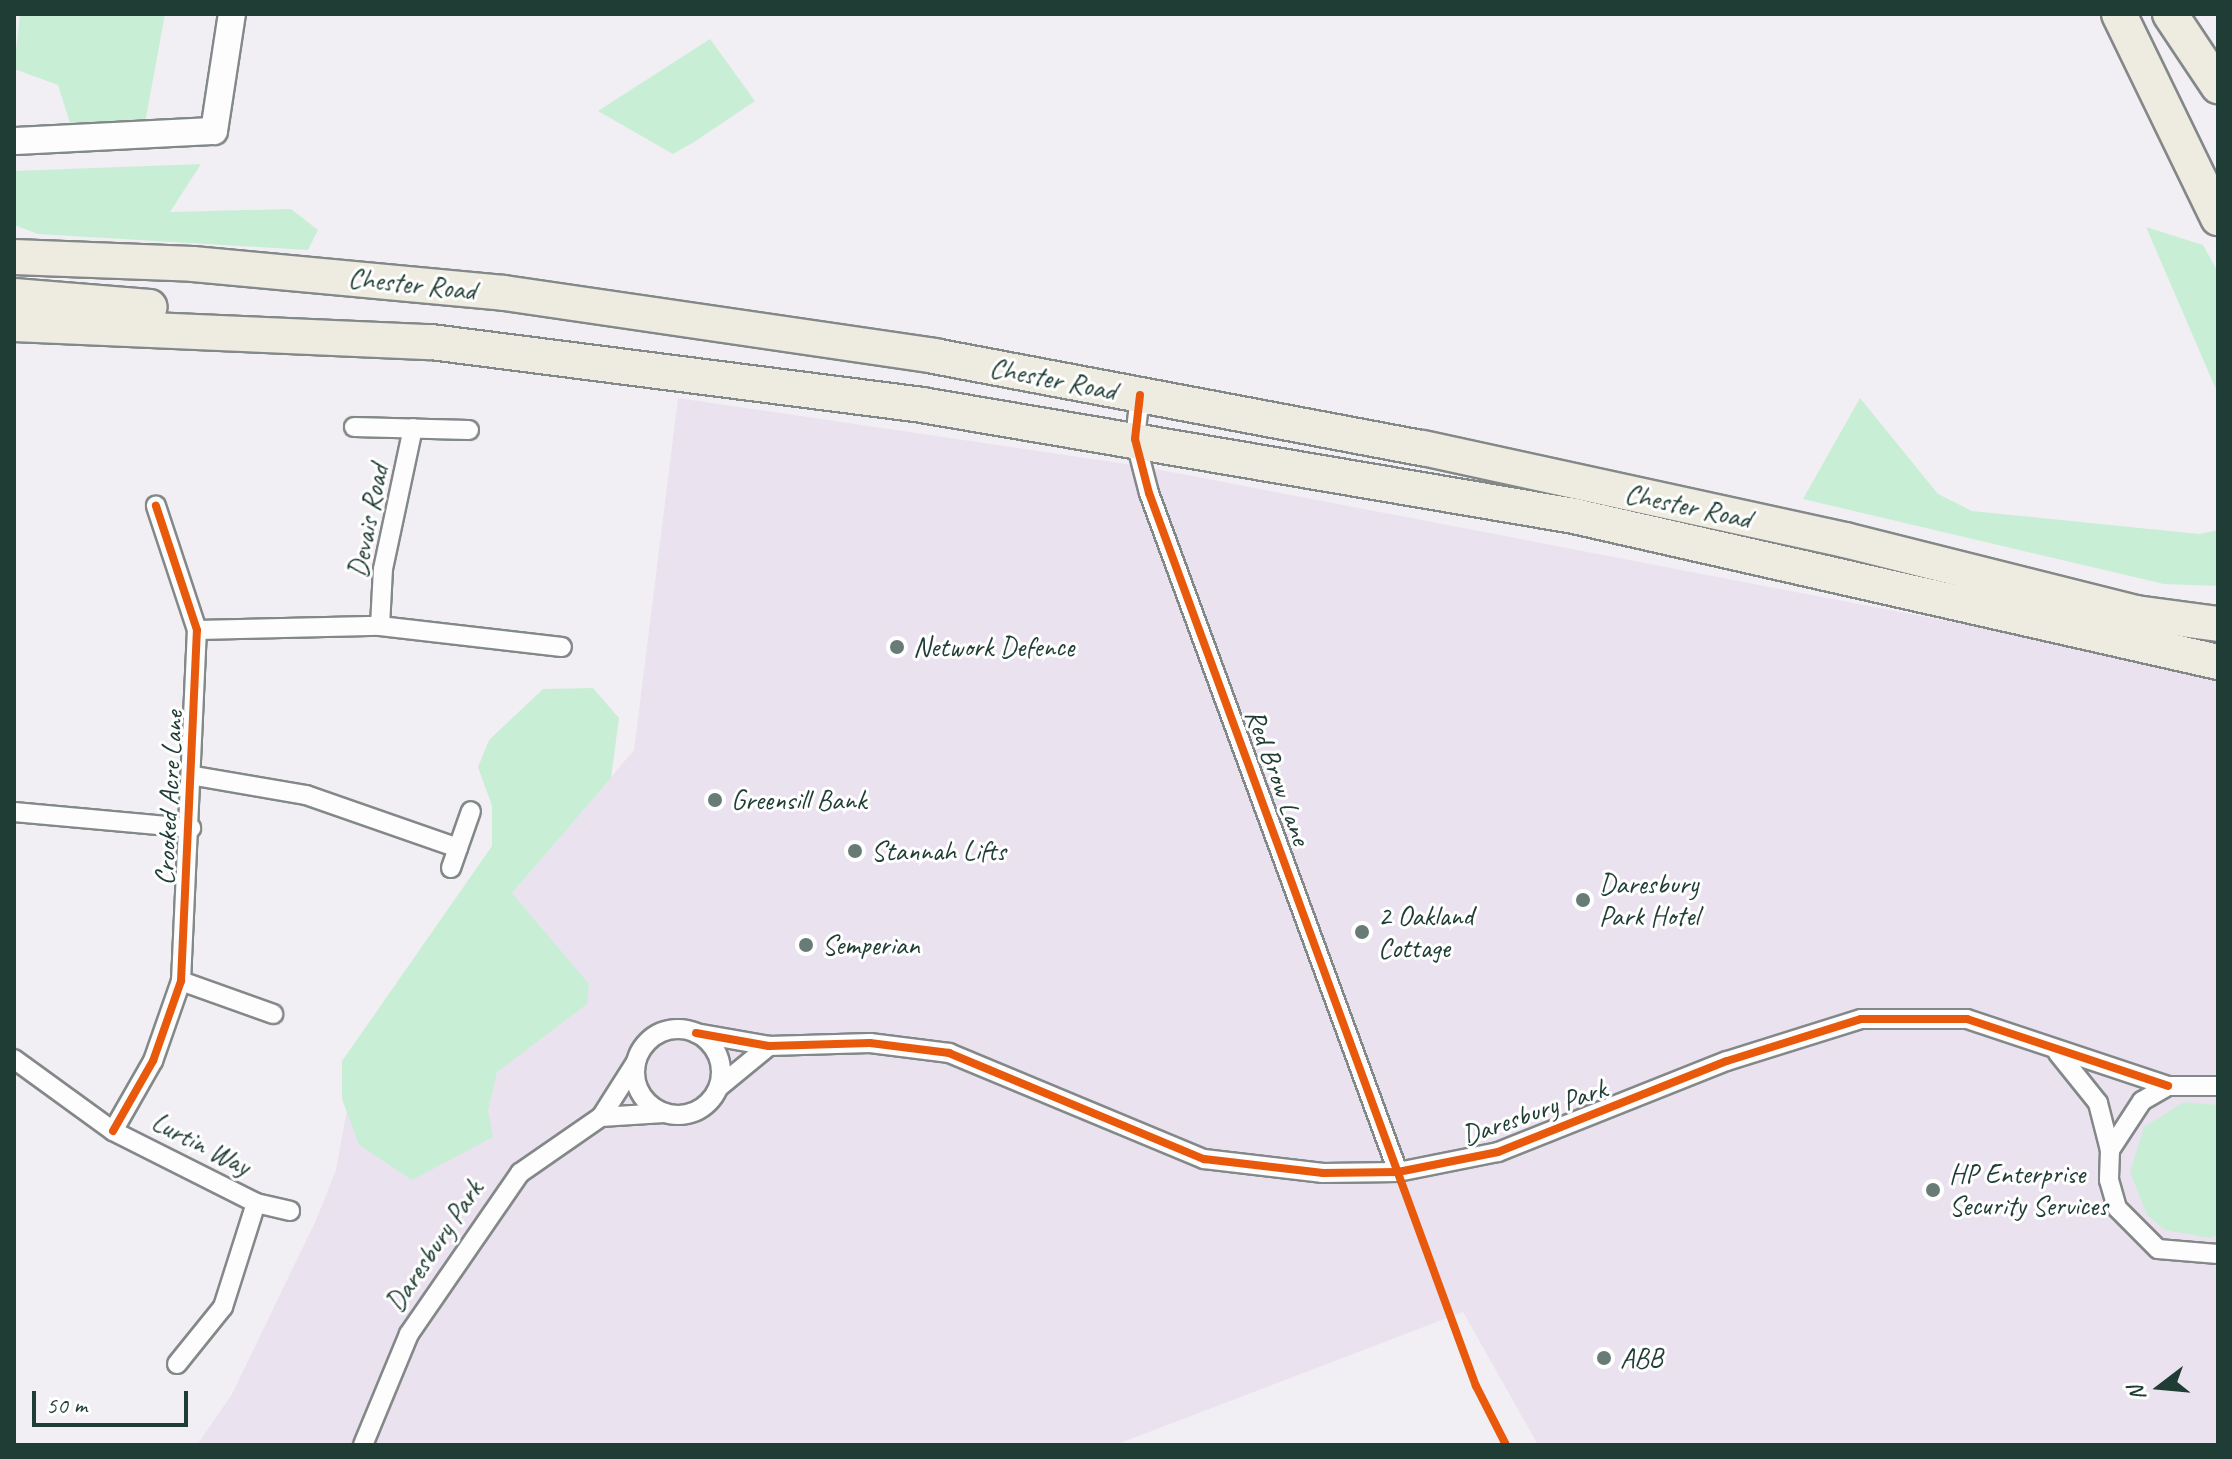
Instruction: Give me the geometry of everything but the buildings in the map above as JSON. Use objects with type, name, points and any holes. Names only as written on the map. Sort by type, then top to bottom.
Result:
[{"type":"highway","points":[[2119,14],[2218,218]]},
{"type":"highway","points":[[2170,14],[2218,86]]},
{"type":"highway","name":"Chester Road","points":[[14,257],[193,264],[504,293],[733,324],[1438,451],[1860,543],[2136,613],[2218,624]]},
{"type":"highway","points":[[14,296],[286,319],[313,335]]},
{"type":"highway","name":"Chester Road","points":[[14,324],[313,335],[621,361],[1135,439],[1574,516],[2218,662]]},
{"type":"street","points":[[14,141],[214,131],[232,14]]},
{"type":"street","name":"Red Brow Lane","points":[[1140,395],[1135,439],[1398,1172]]},
{"type":"street","name":"Devais Road","points":[[354,427],[469,430]]},
{"type":"street","name":"Devais Road","points":[[380,626],[383,569],[413,428]]},
{"type":"street","name":"Crooked Acre Lane","points":[[113,1131],[153,1061],[181,981],[195,776],[197,630],[156,506]]},
{"type":"street","points":[[197,630],[380,626],[562,647]]},
{"type":"street","points":[[195,776],[306,795],[458,848]]},
{"type":"street","points":[[451,868],[471,811]]},
{"type":"street","points":[[14,812],[191,828]]},
{"type":"street","points":[[181,981],[273,1014]]},
{"type":"street","name":"Daresbury Park","points":[[601,1117],[637,1061],[662,1032],[696,1033],[769,1046],[870,1043],[949,1053],[1204,1159],[1323,1173],[1398,1172],[1498,1152],[1727,1061],[1861,1019],[1967,1019],[2168,1086]]},
{"type":"street","points":[[696,1033],[715,1050],[719,1087]]},
{"type":"street","name":"Daresbury Park","points":[[363,1445],[393,1362],[491,1206],[552,1145],[601,1117],[701,1109],[719,1087],[769,1046]]},
{"type":"street","points":[[2055,1050],[2098,1103],[2110,1150],[2117,1208],[2134,1232],[2158,1249],[2217,1255]]},
{"type":"street","name":"Lurtin Way","points":[[14,1059],[113,1131],[256,1203],[290,1211]]},
{"type":"street","points":[[637,1061],[638,1086],[664,1113]]},
{"type":"street","points":[[2110,1150],[2132,1112],[2168,1086],[2216,1083]]},
{"type":"street","points":[[177,1364],[223,1307],[256,1203]]},
{"type":"shaded area","points":[[678,398],[1140,466],[2218,673],[2218,1445],[1538,1445],[1463,1312],[1115,1445],[197,1445],[232,1394],[316,1220],[336,1170],[353,1076],[418,983],[514,891],[634,750]]},
{"type":"green space","points":[[20,14],[165,14],[145,123],[70,123],[58,85],[14,69]]},
{"type":"green space","points":[[710,39],[755,101],[694,142],[673,154],[598,111]]},
{"type":"green space","points":[[201,164],[170,212],[291,209],[318,230],[308,250],[38,234],[14,225],[14,171]]},
{"type":"green space","points":[[2146,227],[2203,245],[2218,272],[2218,394]]},
{"type":"green space","points":[[1860,398],[1938,494],[1972,511],[2199,534],[2218,530],[2218,586],[2164,584],[1803,499]]},
{"type":"green space","points":[[593,688],[619,718],[611,778],[512,893],[589,984],[587,1004],[497,1072],[488,1110],[493,1137],[412,1180],[359,1145],[342,1099],[342,1061],[492,846],[492,806],[478,767],[489,740],[543,689]]},
{"type":"green space","points":[[2184,1102],[2218,1105],[2218,1235],[2210,1238],[2165,1230],[2147,1215],[2130,1172],[2144,1127]]},
{"type":"cycle path","points":[[1140,395],[1135,439],[1149,493],[1476,1386],[1506,1445]]},
{"type":"cycle path","points":[[113,1131],[153,1061],[181,981],[197,630],[156,506]]},
{"type":"cycle path","points":[[696,1033],[769,1046],[870,1043],[949,1053],[1204,1159],[1323,1173],[1398,1172],[1498,1152],[1727,1061],[1861,1019],[1967,1019],[2168,1086]]},
{"type":"place","name":"Network Defence","points":[[897,647]]},
{"type":"place","name":"Greensill Bank","points":[[715,800]]},
{"type":"place","name":"Stannah Lifts","points":[[855,851]]},
{"type":"place","name":"Daresbury Park Hotel","points":[[1583,900]]},
{"type":"place","name":"2 Oakland Cottage","points":[[1362,932]]},
{"type":"place","name":"Semperian","points":[[806,945]]},
{"type":"place","name":"HP Enterprise Security Services","points":[[1933,1190]]},
{"type":"place","name":"ABB","points":[[1604,1358]]}]
